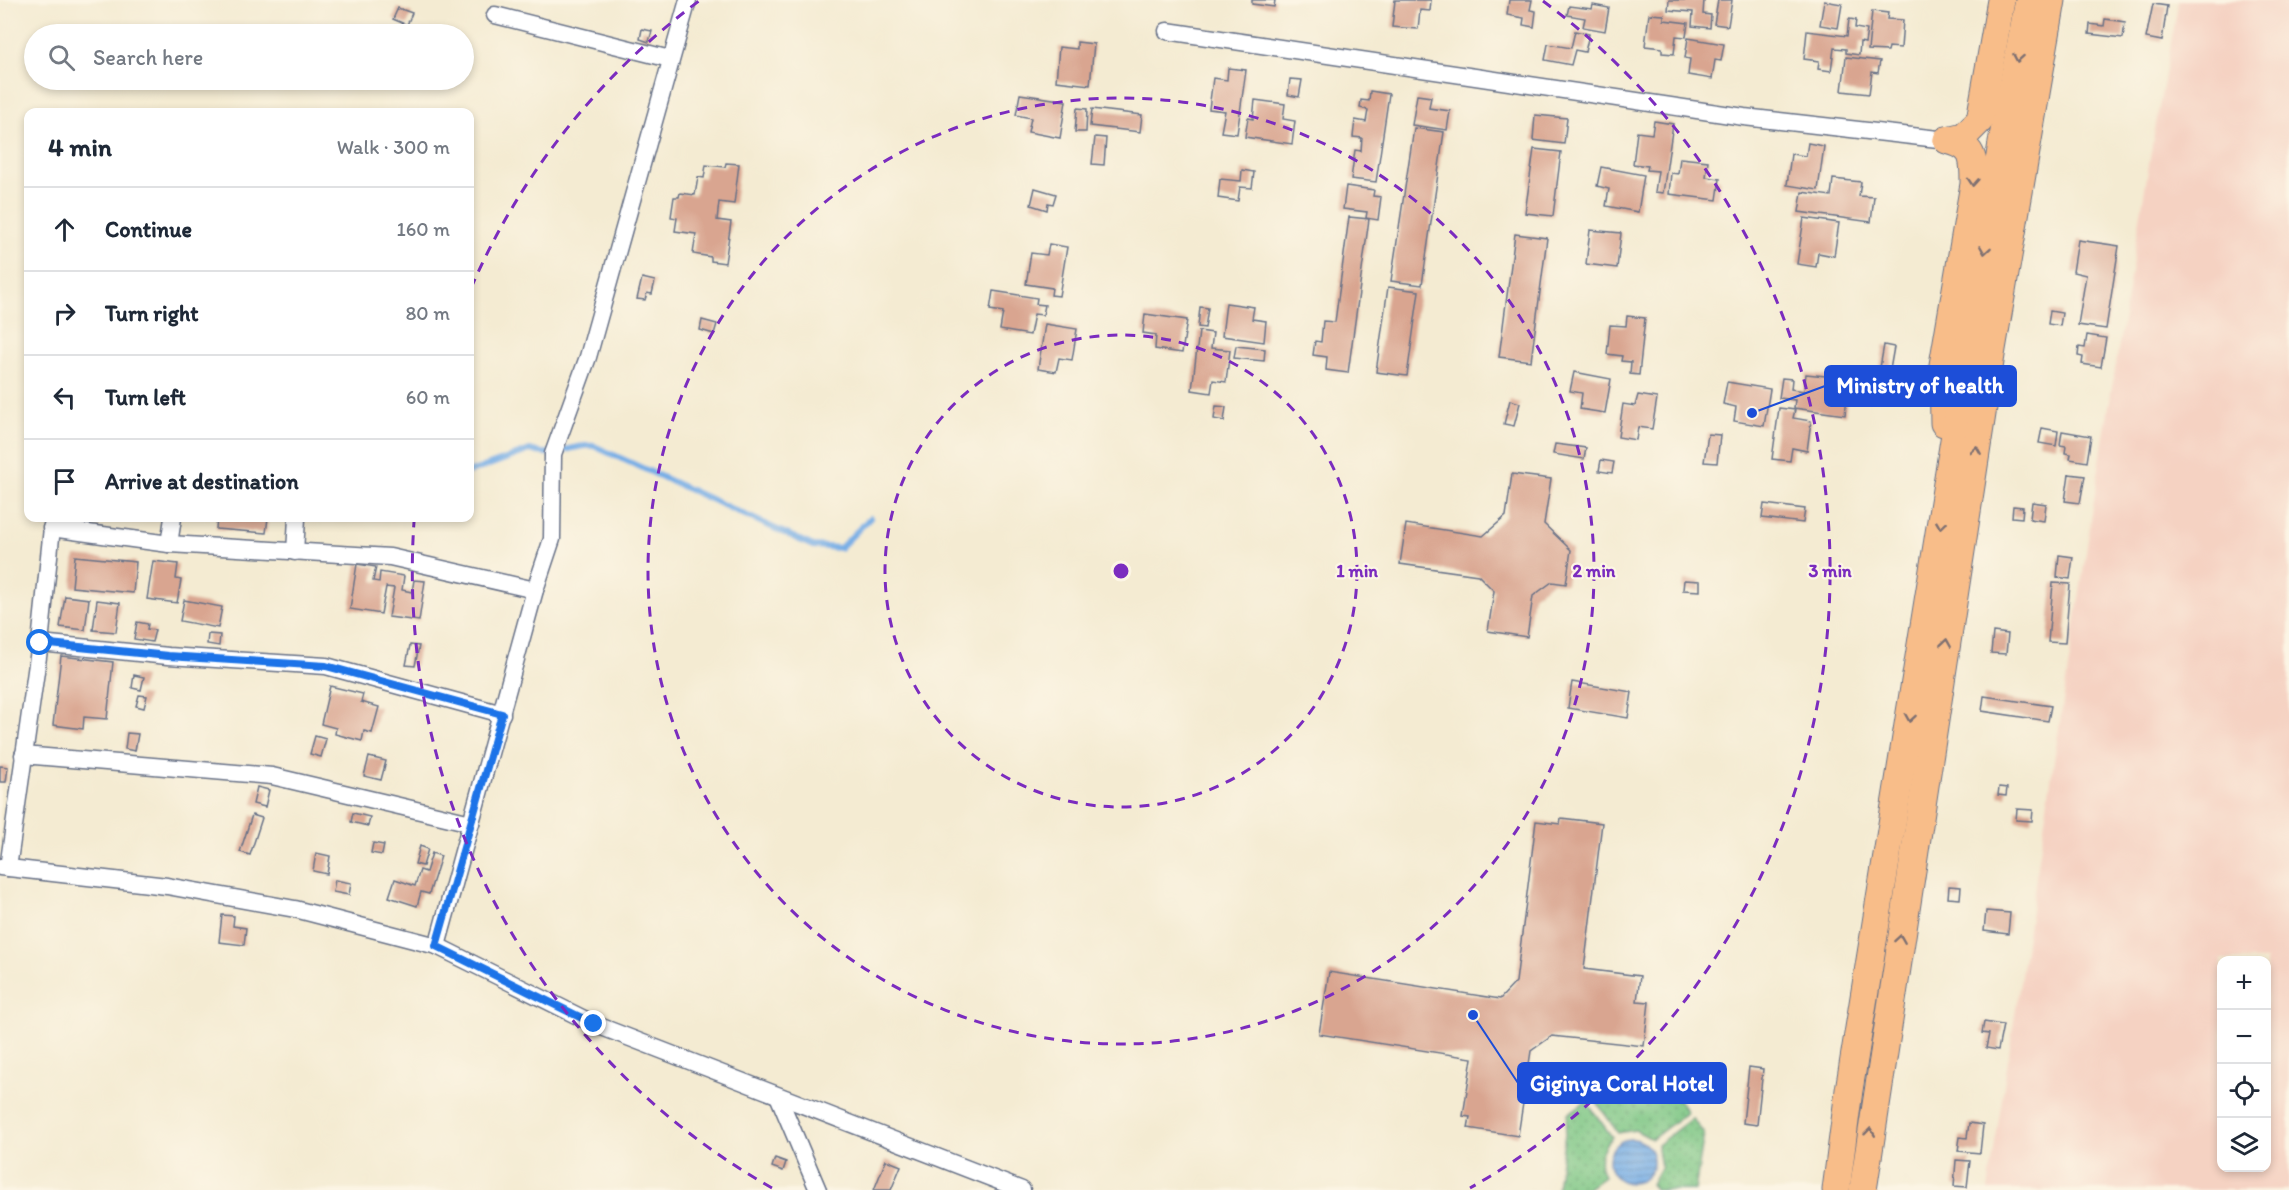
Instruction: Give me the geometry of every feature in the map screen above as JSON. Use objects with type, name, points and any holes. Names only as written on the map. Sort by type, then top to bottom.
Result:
[{"type":"main road","points":[[1947,140],[1964,136],[1974,129],[1980,120],[2001,0]]},
{"type":"main road","points":[[1836,1190],[1851,1079],[1945,492],[2029,0]]},
{"type":"main road","points":[[1863,1190],[1987,379],[2052,0]]},
{"type":"main road","points":[[1945,492],[1943,365],[1974,184],[1974,164],[1970,152],[1961,143],[1947,140]]},
{"type":"street","points":[[436,946],[535,590],[552,539],[553,454],[591,346],[639,182],[670,59],[688,0]]},
{"type":"street","points":[[495,15],[670,59]]},
{"type":"street","points":[[1167,31],[1732,115],[1947,140]]},
{"type":"street","points":[[169,544],[172,522]]},
{"type":"street","points":[[295,552],[297,522]]},
{"type":"street","points":[[535,590],[390,557],[169,544],[52,523],[40,643],[4,867],[167,886],[295,909],[436,946],[594,1024],[779,1098],[1022,1190]]},
{"type":"street","points":[[40,643],[168,656],[326,666],[502,714]]},
{"type":"street","points":[[23,755],[273,776],[471,823]]},
{"type":"street","points":[[779,1098],[818,1190]]},
{"type":"shaded area","points":[[2179,0],[2289,0],[2289,1190],[1988,1190],[2103,442],[2153,140]]},
{"type":"green space","points":[[1606,1087],[1677,1097],[1687,1112],[1652,1139],[1635,1130],[1618,1133],[1593,1097]]},
{"type":"green space","points":[[1586,1101],[1612,1137],[1601,1155],[1604,1176],[1585,1190],[1559,1190],[1557,1187],[1568,1114]]},
{"type":"green space","points":[[1692,1118],[1704,1134],[1695,1190],[1655,1190],[1651,1184],[1661,1166],[1657,1145]]},
{"type":"water","points":[[1631,1139],[1640,1140],[1647,1145],[1652,1152],[1652,1170],[1647,1177],[1640,1182],[1631,1183],[1622,1182],[1615,1177],[1610,1170],[1609,1161],[1610,1152],[1615,1145],[1622,1140]]},
{"type":"building","points":[[1252,0],[1275,0],[1274,7],[1252,4]]},
{"type":"building","points":[[1395,0],[1431,0],[1430,11],[1420,10],[1418,29],[1392,27]]},
{"type":"building","points":[[1509,0],[1532,0],[1530,10],[1536,11],[1534,27],[1523,25],[1524,18],[1507,15]]},
{"type":"building","points":[[1669,0],[1704,0],[1703,14],[1711,15],[1710,28],[1692,26],[1693,12],[1668,10]]},
{"type":"building","points":[[1718,0],[1732,0],[1728,26],[1714,24]]},
{"type":"building","points":[[1824,1],[1842,4],[1838,28],[1820,25]]},
{"type":"building","points":[[2153,4],[2167,6],[2162,41],[2146,38]]},
{"type":"building","points":[[1593,5],[1609,8],[1605,31],[1583,27],[1585,18],[1567,15],[1569,6],[1592,9]]},
{"type":"building","points":[[398,8],[412,13],[407,24],[393,19]]},
{"type":"building","points":[[1872,11],[1888,13],[1887,19],[1903,20],[1901,48],[1889,47],[1888,51],[1868,50]]},
{"type":"building","points":[[1649,14],[1664,15],[1664,20],[1688,23],[1686,37],[1676,36],[1674,54],[1662,53],[1662,48],[1645,46]]},
{"type":"building","points":[[1849,19],[1856,20],[1855,28],[1867,30],[1865,43],[1860,42],[1859,55],[1846,53],[1846,49],[1834,48],[1831,71],[1818,69],[1819,61],[1804,59],[1807,31],[1847,36]]},
{"type":"building","points":[[2105,19],[2125,22],[2123,38],[2089,34],[2090,24],[2104,26]]},
{"type":"building","points":[[642,29],[652,31],[649,42],[640,39]]},
{"type":"building","points":[[1575,31],[1589,34],[1585,52],[1575,50],[1571,65],[1545,60],[1548,44],[1571,48]]},
{"type":"building","points":[[1688,38],[1724,44],[1721,61],[1715,60],[1712,79],[1688,75],[1690,59],[1685,58]]},
{"type":"building","points":[[1077,42],[1094,44],[1090,85],[1056,81],[1059,47],[1077,49]]},
{"type":"building","points":[[1846,57],[1880,61],[1878,73],[1872,72],[1869,94],[1842,91]]},
{"type":"building","points":[[1228,68],[1246,70],[1237,134],[1221,132],[1225,111],[1209,109],[1213,78],[1227,80]]},
{"type":"building","points":[[1290,79],[1302,80],[1299,97],[1288,95]]},
{"type":"building","points":[[1370,91],[1389,94],[1376,182],[1351,179],[1355,150],[1361,151],[1362,138],[1353,137],[1355,120],[1366,122],[1368,110],[1360,108],[1361,100],[1369,101]]},
{"type":"building","points":[[1020,94],[1066,101],[1060,138],[1028,132],[1031,118],[1016,115]]},
{"type":"building","points":[[1417,95],[1431,97],[1429,108],[1450,111],[1447,130],[1412,125]]},
{"type":"building","points":[[1255,100],[1285,104],[1283,119],[1295,121],[1292,144],[1245,137],[1248,118],[1253,119]]},
{"type":"building","points":[[1077,108],[1087,109],[1086,132],[1075,132]]},
{"type":"building","points":[[1092,109],[1142,115],[1140,132],[1090,126]]},
{"type":"building","points":[[1535,115],[1567,118],[1564,144],[1533,140]]},
{"type":"building","points":[[1654,121],[1673,124],[1663,193],[1655,192],[1658,171],[1647,170],[1648,166],[1633,164],[1637,132],[1652,134]]},
{"type":"building","points":[[1414,128],[1444,132],[1422,285],[1391,281]]},
{"type":"building","points":[[1095,137],[1106,138],[1104,165],[1092,164]]},
{"type":"building","points":[[1808,143],[1824,146],[1818,190],[1787,185],[1791,154],[1806,156]]},
{"type":"building","points":[[1534,149],[1561,152],[1553,216],[1525,213]]},
{"type":"building","points":[[1680,158],[1708,161],[1706,177],[1720,179],[1717,200],[1669,194],[1671,173],[1678,174]]},
{"type":"building","points":[[726,163],[739,164],[734,204],[719,202],[717,220],[731,222],[725,263],[711,261],[711,257],[693,254],[696,234],[675,231],[677,218],[671,217],[674,197],[679,197],[680,193],[695,195],[698,177],[704,178],[706,165],[725,167]]},
{"type":"building","points":[[1601,167],[1644,175],[1638,212],[1606,206],[1609,189],[1597,186]]},
{"type":"building","points":[[1242,170],[1254,172],[1252,188],[1240,187],[1238,201],[1218,198],[1220,179],[1241,181]]},
{"type":"building","points":[[1833,179],[1861,182],[1859,196],[1874,197],[1871,222],[1799,212],[1802,192],[1831,196]]},
{"type":"building","points":[[1346,186],[1374,190],[1373,196],[1381,197],[1378,220],[1366,218],[1367,212],[1343,209]]},
{"type":"building","points":[[1035,188],[1056,194],[1053,204],[1048,203],[1047,210],[1031,205]]},
{"type":"building","points":[[1349,217],[1369,219],[1348,373],[1326,370],[1327,357],[1313,355],[1315,341],[1321,342],[1323,321],[1335,322]]},
{"type":"building","points":[[1804,218],[1839,223],[1834,256],[1818,253],[1816,267],[1797,264]]},
{"type":"building","points":[[1590,230],[1621,233],[1617,268],[1586,264]]},
{"type":"building","points":[[1515,234],[1547,238],[1531,361],[1499,357]]},
{"type":"building","points":[[2078,240],[2119,246],[2106,329],[2078,325],[2086,275],[2073,272]]},
{"type":"building","points":[[1049,244],[1067,247],[1059,296],[1051,295],[1052,288],[1026,284],[1031,253],[1047,255]]},
{"type":"building","points":[[642,278],[655,281],[652,294],[647,293],[645,300],[637,299]]},
{"type":"building","points":[[1388,287],[1419,291],[1407,376],[1376,372]]},
{"type":"building","points":[[993,291],[1037,298],[1036,304],[1045,305],[1043,315],[1034,314],[1030,335],[1000,330],[1003,312],[990,310]]},
{"type":"building","points":[[1226,303],[1254,307],[1252,319],[1266,321],[1264,342],[1222,336]]},
{"type":"building","points":[[1200,307],[1208,308],[1205,328],[1198,327]]},
{"type":"building","points":[[2050,311],[2062,313],[2060,326],[2048,324]]},
{"type":"building","points":[[1145,314],[1187,320],[1182,353],[1155,349],[1156,335],[1143,333]]},
{"type":"building","points":[[1627,316],[1645,318],[1639,375],[1630,374],[1631,362],[1621,361],[1622,356],[1607,354],[1610,325],[1626,326]]},
{"type":"building","points":[[702,320],[717,324],[714,334],[700,330]]},
{"type":"building","points":[[1045,324],[1077,329],[1072,360],[1059,358],[1056,372],[1038,369]]},
{"type":"building","points":[[1199,331],[1213,333],[1211,348],[1230,350],[1226,382],[1213,380],[1211,393],[1192,390]]},
{"type":"building","points":[[2087,335],[2106,338],[2101,367],[2082,364],[2083,357],[2078,356],[2079,347],[2085,348]]},
{"type":"building","points":[[1884,345],[1894,347],[1888,381],[1878,379]]},
{"type":"building","points":[[1236,346],[1265,349],[1264,361],[1234,358]]},
{"type":"building","points":[[1574,372],[1611,379],[1605,413],[1580,409],[1582,393],[1570,391]]},
{"type":"building","points":[[1806,374],[1835,377],[1832,395],[1847,396],[1845,415],[1794,408],[1795,400],[1779,398],[1782,378],[1792,379],[1791,389],[1804,391]]},
{"type":"building","points":[[1727,382],[1770,389],[1764,426],[1734,421],[1736,407],[1723,404]]},
{"type":"building","points":[[1638,395],[1657,398],[1652,429],[1638,427],[1636,440],[1618,437],[1623,404],[1635,406]]},
{"type":"building","points":[[1510,400],[1520,403],[1514,426],[1504,424]]},
{"type":"building","points":[[1216,406],[1226,407],[1224,421],[1214,419]]},
{"type":"building","points":[[1779,408],[1795,410],[1793,418],[1811,421],[1807,451],[1792,448],[1790,461],[1772,459]]},
{"type":"building","points":[[2042,428],[2058,431],[2056,446],[2039,443]]},
{"type":"building","points":[[2062,431],[2091,436],[2087,462],[2070,459],[2071,454],[2065,453],[2066,446],[2060,445]]},
{"type":"building","points":[[1708,434],[1720,435],[1717,463],[1704,462]]},
{"type":"building","points":[[1555,444],[1586,448],[1584,459],[1553,454]]},
{"type":"building","points":[[1601,460],[1614,462],[1612,473],[1599,471]]},
{"type":"building","points":[[1512,474],[1551,479],[1544,524],[1571,550],[1566,584],[1552,582],[1533,596],[1527,637],[1488,631],[1494,591],[1478,575],[1400,564],[1406,524],[1483,536],[1506,516]]},
{"type":"building","points":[[2069,474],[2085,476],[2080,503],[2065,501]]},
{"type":"building","points":[[2032,502],[2046,504],[2044,521],[2030,519]]},
{"type":"building","points":[[1764,504],[1805,509],[1803,523],[1762,518]]},
{"type":"building","points":[[2013,506],[2023,507],[2022,518],[2012,517]]},
{"type":"building","points":[[217,522],[267,522],[266,533],[216,529]]},
{"type":"building","points":[[2059,555],[2073,557],[2070,579],[2057,577]]},
{"type":"building","points":[[75,556],[136,562],[133,593],[72,587]]},
{"type":"building","points":[[153,561],[178,564],[176,579],[181,580],[177,603],[147,599]]},
{"type":"building","points":[[357,564],[376,567],[373,581],[379,582],[380,572],[404,576],[402,590],[412,592],[414,580],[425,581],[419,621],[389,617],[394,588],[386,587],[381,614],[350,609]]},
{"type":"building","points":[[1684,580],[1700,581],[1700,591],[1683,590]]},
{"type":"building","points":[[2053,583],[2070,584],[2065,643],[2048,642]]},
{"type":"building","points":[[65,596],[89,599],[85,630],[60,627]]},
{"type":"building","points":[[97,600],[120,603],[116,632],[93,630]]},
{"type":"building","points":[[184,600],[222,607],[218,628],[180,621]]},
{"type":"building","points":[[137,622],[148,624],[147,629],[155,630],[152,642],[134,639]]},
{"type":"building","points":[[1993,632],[2008,634],[2006,654],[1991,653]]},
{"type":"building","points":[[208,634],[220,635],[219,646],[207,644]]},
{"type":"building","points":[[410,645],[419,646],[415,666],[406,665]]},
{"type":"building","points":[[61,656],[113,662],[107,719],[84,717],[83,729],[53,725]]},
{"type":"building","points":[[134,675],[144,677],[141,690],[132,688]]},
{"type":"building","points":[[1572,682],[1632,692],[1628,718],[1568,708]]},
{"type":"building","points":[[330,686],[363,694],[361,702],[379,707],[372,733],[364,731],[362,741],[335,734],[336,728],[321,724]]},
{"type":"building","points":[[139,695],[147,696],[144,708],[136,706]]},
{"type":"building","points":[[1984,696],[2051,706],[2048,721],[1982,711]]},
{"type":"building","points":[[127,733],[138,734],[135,751],[125,749]]},
{"type":"building","points":[[315,736],[326,739],[321,757],[310,754]]},
{"type":"building","points":[[369,757],[386,761],[381,780],[364,776]]},
{"type":"building","points":[[0,766],[8,767],[6,782],[0,782]]},
{"type":"building","points":[[257,787],[269,790],[265,807],[253,804]]},
{"type":"building","points":[[1999,787],[2007,788],[2006,796],[1998,795]]},
{"type":"building","points":[[2017,809],[2033,810],[2032,821],[2016,820]]},
{"type":"building","points":[[353,813],[370,817],[368,826],[351,822]]},
{"type":"building","points":[[252,815],[262,818],[250,855],[240,852]]},
{"type":"building","points":[[1561,818],[1602,823],[1584,969],[1640,976],[1637,1001],[1649,1002],[1644,1046],[1552,1036],[1531,1051],[1518,1136],[1468,1128],[1470,1117],[1463,1116],[1472,1058],[1319,1034],[1329,972],[1500,999],[1516,982],[1536,821],[1560,824]]},
{"type":"building","points":[[373,843],[384,845],[382,855],[371,853]]},
{"type":"building","points":[[420,846],[428,849],[423,866],[415,864]]},
{"type":"building","points":[[316,853],[330,856],[327,874],[313,871]]},
{"type":"building","points":[[432,853],[441,856],[429,894],[421,892],[417,906],[389,897],[395,879],[415,886],[420,870],[426,872]]},
{"type":"building","points":[[335,880],[351,883],[349,895],[333,892]]},
{"type":"building","points":[[1949,886],[1961,887],[1960,899],[1948,898]]},
{"type":"building","points":[[1986,911],[2010,913],[2008,934],[1984,931]]},
{"type":"building","points":[[222,915],[234,916],[233,926],[246,928],[244,945],[219,942]]},
{"type":"building","points":[[1984,1022],[2003,1025],[1998,1050],[1986,1048],[1989,1034],[1982,1033]]},
{"type":"building","points":[[1749,1067],[1763,1069],[1757,1125],[1743,1123]]},
{"type":"building","points":[[1969,1123],[1983,1125],[1980,1153],[1958,1151],[1960,1137],[1967,1138]]},
{"type":"building","points":[[775,1158],[786,1162],[783,1171],[772,1167]]},
{"type":"building","points":[[886,1160],[901,1166],[891,1190],[874,1190]]},
{"type":"building","points":[[1956,1160],[1970,1161],[1967,1187],[1954,1186]]},
{"type":"waterway","points":[[474,471],[530,450],[539,453],[555,453],[577,447],[594,446],[813,546],[840,548],[870,518]]},
{"type":"place","name":"Ministry of health","points":[[1752,413]]},
{"type":"place","name":"Giginya Coral Hotel","points":[[1473,1015]]},
{"type":"route","points":[[40,643],[168,656],[326,666],[502,714],[436,946],[594,1024]]}]
